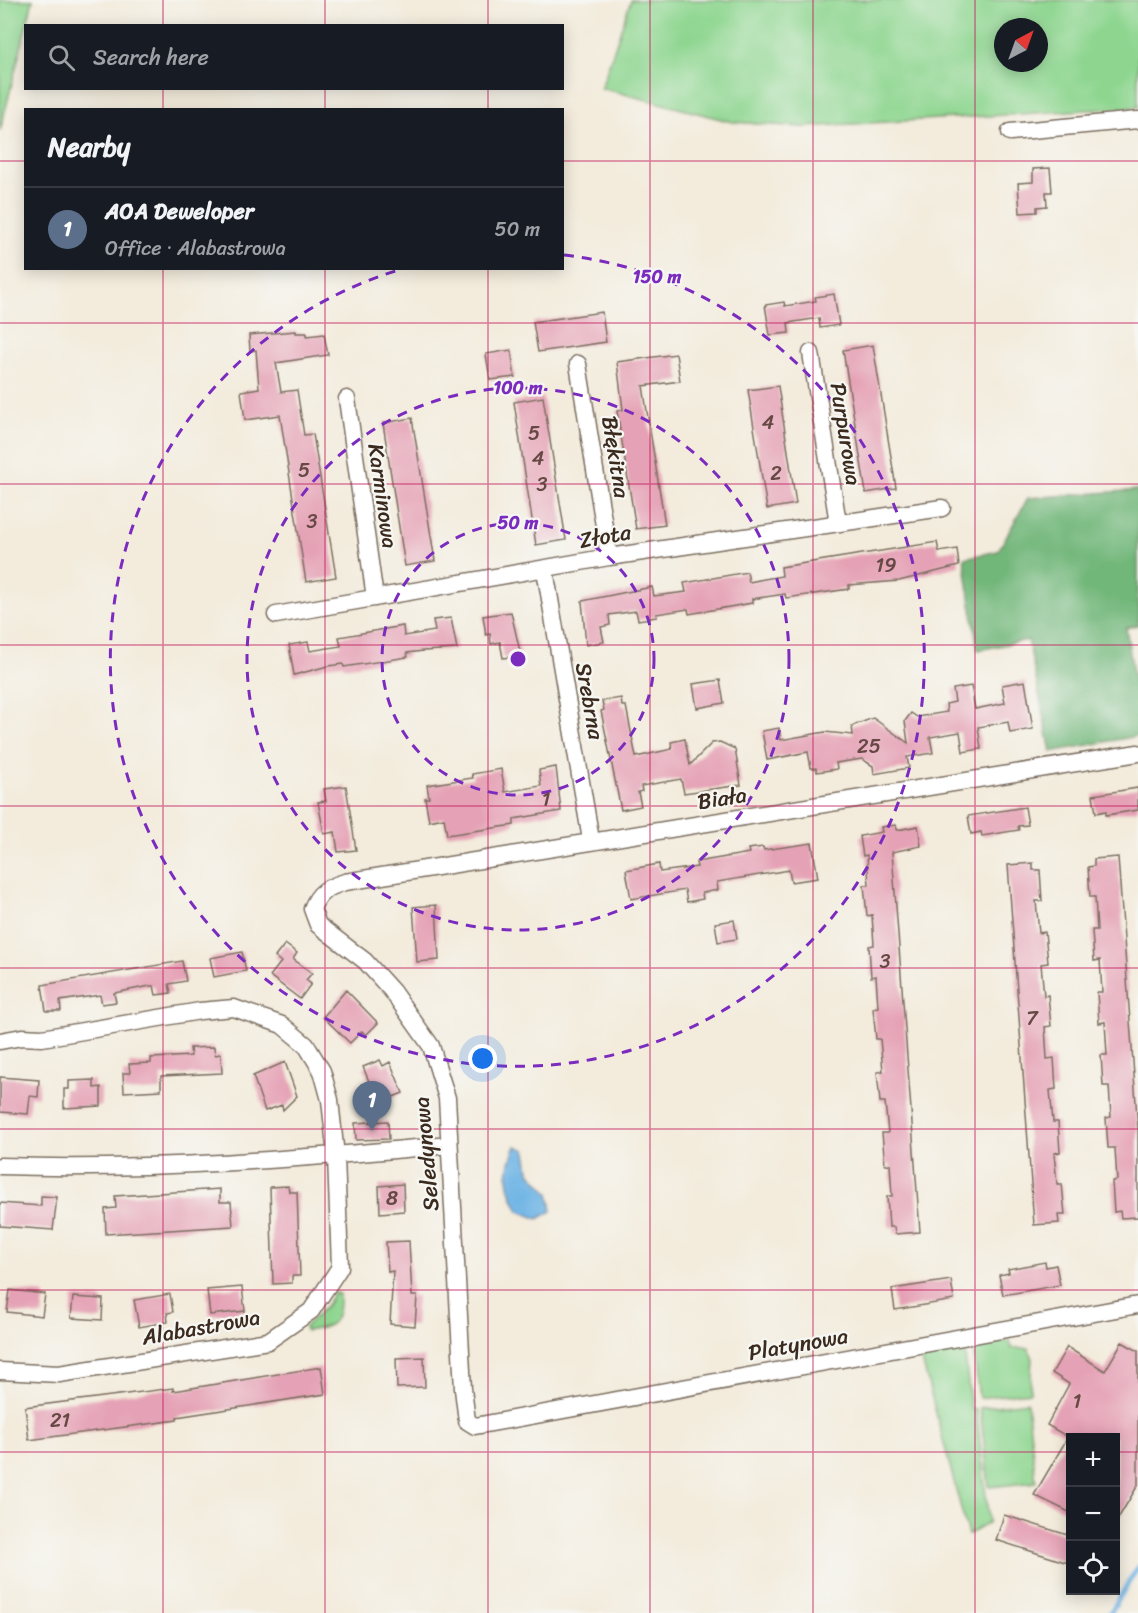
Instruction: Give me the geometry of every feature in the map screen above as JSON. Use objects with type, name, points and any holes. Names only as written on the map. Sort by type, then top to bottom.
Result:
[{"type":"street","points":[[1010,132],[1138,120]]},
{"type":"street","name":"Purpurowa","points":[[811,353],[838,523]]},
{"type":"street","name":"Błękitna","points":[[578,364],[609,557]]},
{"type":"street","name":"Karminowa","points":[[347,399],[375,598]]},
{"type":"street","name":"Złota","points":[[276,615],[545,570],[609,557],[942,508]]},
{"type":"street","name":"Srebrna","points":[[545,570],[591,840]]},
{"type":"street","name":"Biała","points":[[316,896],[328,887],[345,882],[591,840],[839,803],[1138,753]]},
{"type":"street","name":"Seledynowa","points":[[316,896],[312,909],[318,926],[365,962],[392,991],[431,1046],[447,1098],[467,1422]]},
{"type":"street","name":"Alabastrowa","points":[[0,1041],[22,1037],[42,1038],[201,1011],[234,1008],[260,1015],[282,1025],[306,1045],[321,1071],[330,1100],[336,1156],[340,1267],[311,1311],[268,1341],[60,1374],[0,1371]]},
{"type":"street","points":[[0,1166],[77,1168],[336,1156],[449,1145]]},
{"type":"street","name":"Platynowa","points":[[467,1422],[475,1426],[1138,1305]]},
{"type":"green space","points":[[0,0],[33,0],[27,24],[24,24],[24,36],[0,131]]},
{"type":"green space","points":[[631,0],[1138,0],[1138,107],[803,127],[732,122],[601,88]]},
{"type":"green space","points":[[1138,490],[1138,625],[1126,628],[1138,703],[1138,736],[1051,752],[1028,640],[978,650],[964,558],[998,551],[1028,498]]},
{"type":"green space","points":[[334,1292],[339,1294],[339,1304],[333,1322],[323,1328],[306,1331],[305,1327],[327,1305]]},
{"type":"green space","points":[[1010,1341],[1011,1348],[1028,1348],[1032,1356],[1030,1392],[979,1398],[973,1345]]},
{"type":"green space","points":[[964,1347],[971,1409],[976,1410],[989,1522],[968,1535],[921,1356]]},
{"type":"green space","points":[[1027,1402],[1036,1482],[989,1487],[980,1408]]},
{"type":"water","points":[[516,1146],[526,1150],[529,1171],[549,1193],[552,1211],[538,1219],[519,1211],[511,1194],[508,1172]]},
{"type":"building","points":[[1050,168],[1052,192],[1046,192],[1047,206],[1037,207],[1037,212],[1020,213],[1018,183],[1033,182],[1033,169]]},
{"type":"building","points":[[834,294],[839,325],[820,328],[819,318],[788,323],[789,333],[770,335],[765,305],[784,302],[785,306],[816,301],[815,297]]},
{"type":"building","points":[[602,312],[606,342],[538,352],[533,322]]},
{"type":"building","points":[[296,331],[296,333],[307,333],[307,336],[324,334],[328,355],[276,363],[281,392],[297,390],[304,435],[313,434],[336,577],[306,582],[280,415],[245,420],[241,391],[259,388],[256,350],[250,351],[249,335]]},
{"type":"building","points":[[873,345],[896,488],[866,493],[843,350]]},
{"type":"building","points":[[511,350],[515,377],[490,380],[486,354]]},
{"type":"building","points":[[676,354],[680,381],[643,386],[665,525],[636,529],[617,411],[623,410],[617,362]]},
{"type":"building","points":[[778,386],[796,504],[767,509],[748,390]]},
{"type":"building","points":[[543,397],[566,540],[536,545],[514,402]]},
{"type":"building","points":[[412,418],[435,561],[405,566],[383,423]]},
{"type":"building","points":[[937,542],[939,552],[957,549],[959,566],[899,581],[849,585],[849,589],[786,598],[785,594],[752,599],[752,603],[689,614],[688,609],[656,614],[657,617],[638,620],[636,611],[609,615],[610,625],[601,627],[604,642],[586,645],[582,601],[652,587],[654,596],[686,592],[684,583],[747,572],[749,582],[782,576],[781,567]]},
{"type":"building","points":[[511,612],[521,656],[503,658],[500,642],[491,644],[490,634],[486,635],[483,616]]},
{"type":"building","points":[[451,618],[457,649],[407,653],[408,657],[344,667],[343,664],[328,666],[294,675],[289,645],[308,642],[310,651],[341,646],[339,637],[403,626],[404,636],[435,631],[433,620]]},
{"type":"building","points":[[720,680],[724,703],[697,708],[693,684]]},
{"type":"building","points":[[1025,681],[1033,729],[1010,733],[1008,722],[978,727],[981,749],[963,752],[960,732],[930,737],[933,753],[907,757],[909,768],[874,774],[873,766],[862,759],[836,763],[837,769],[817,772],[816,768],[811,768],[808,752],[767,760],[762,731],[779,728],[781,740],[825,732],[853,735],[852,726],[873,718],[908,743],[905,721],[911,713],[917,717],[947,712],[946,704],[955,702],[953,689],[971,686],[975,709],[1005,703],[1002,685]]},
{"type":"building","points":[[621,698],[622,706],[626,706],[636,757],[672,749],[671,742],[685,739],[690,765],[712,743],[720,742],[735,749],[741,785],[684,793],[681,779],[641,786],[642,791],[638,792],[641,806],[621,810],[601,711],[604,710],[602,701]]},
{"type":"building","points":[[556,767],[561,811],[514,819],[514,825],[447,835],[444,818],[429,821],[425,798],[429,798],[427,785],[473,778],[472,774],[501,769],[505,792],[541,786],[539,770]]},
{"type":"building","points":[[346,786],[356,850],[338,852],[335,832],[324,834],[318,802],[326,801],[324,789]]},
{"type":"building","points":[[1138,788],[1138,810],[1106,815],[1106,811],[1096,813],[1093,795]]},
{"type":"building","points":[[1025,807],[1028,825],[1018,826],[1019,830],[982,836],[981,832],[971,834],[968,816]]},
{"type":"building","points":[[896,825],[897,830],[918,826],[921,846],[892,852],[920,1232],[895,1234],[894,1227],[889,1227],[887,1196],[892,1196],[890,1164],[885,1165],[882,1133],[888,1133],[885,1102],[880,1102],[877,1072],[883,1071],[880,1039],[876,1039],[873,1008],[878,1007],[876,976],[871,977],[869,946],[874,945],[872,915],[867,916],[864,885],[869,885],[867,855],[863,856],[860,836],[882,832],[881,827]]},
{"type":"building","points":[[812,843],[818,878],[791,882],[789,870],[717,882],[718,890],[702,893],[703,899],[687,902],[685,890],[631,899],[626,870],[659,864],[660,872],[697,867],[696,862],[749,853],[748,849],[763,847],[764,850]]},
{"type":"building","points":[[1118,857],[1138,1130],[1138,1217],[1121,1218],[1120,1211],[1114,1212],[1112,1181],[1117,1180],[1115,1148],[1108,1148],[1106,1118],[1111,1117],[1109,1086],[1103,1086],[1101,1055],[1107,1055],[1105,1022],[1099,1023],[1097,992],[1102,992],[1100,960],[1094,961],[1092,930],[1097,930],[1095,897],[1090,897],[1088,867],[1094,866],[1094,859]]},
{"type":"building","points":[[1033,863],[1033,870],[1040,870],[1042,901],[1036,901],[1039,933],[1045,932],[1048,963],[1041,964],[1044,996],[1048,995],[1051,1026],[1045,1027],[1047,1059],[1054,1058],[1056,1089],[1050,1090],[1053,1122],[1058,1122],[1060,1152],[1054,1153],[1057,1184],[1062,1184],[1065,1215],[1058,1215],[1059,1223],[1034,1225],[1008,865]]},
{"type":"building","points":[[436,905],[439,960],[417,962],[413,907]]},
{"type":"building","points":[[734,920],[737,939],[718,942],[715,923]]},
{"type":"building","points":[[285,944],[297,953],[293,959],[312,973],[306,980],[311,984],[300,999],[270,976],[281,962],[275,957]]},
{"type":"building","points":[[242,952],[246,971],[214,977],[210,958]]},
{"type":"building","points":[[182,961],[186,981],[169,984],[171,993],[156,995],[154,986],[150,986],[114,993],[116,1002],[102,1004],[100,995],[60,1001],[61,1011],[46,1011],[42,985]]},
{"type":"building","points":[[346,990],[378,1023],[366,1035],[362,1031],[350,1043],[323,1017]]},
{"type":"building","points":[[214,1047],[215,1055],[221,1054],[222,1073],[161,1076],[161,1090],[124,1092],[123,1073],[130,1073],[129,1064],[151,1063],[151,1058],[191,1056],[190,1048]]},
{"type":"building","points":[[380,1060],[383,1066],[390,1062],[403,1093],[378,1103],[363,1067]]},
{"type":"building","points":[[285,1062],[297,1096],[283,1110],[282,1105],[265,1111],[253,1076]]},
{"type":"building","points":[[0,1077],[39,1080],[38,1097],[30,1096],[28,1114],[0,1112]]},
{"type":"building","points":[[94,1080],[94,1088],[101,1087],[101,1106],[64,1108],[64,1089],[69,1089],[69,1081]]},
{"type":"building","points":[[388,1121],[389,1139],[356,1140],[355,1123]]},
{"type":"building","points":[[403,1184],[404,1211],[380,1213],[379,1186]]},
{"type":"building","points":[[288,1186],[289,1192],[297,1192],[300,1276],[292,1276],[292,1283],[273,1284],[270,1187]]},
{"type":"building","points":[[220,1189],[220,1202],[231,1202],[233,1226],[106,1234],[105,1209],[116,1208],[115,1196]]},
{"type":"building","points":[[41,1196],[57,1197],[53,1230],[0,1226],[0,1203],[41,1206]]},
{"type":"building","points":[[409,1241],[412,1296],[417,1296],[415,1326],[390,1324],[393,1271],[388,1272],[386,1242]]},
{"type":"building","points":[[1045,1262],[1046,1267],[1056,1265],[1060,1285],[1003,1295],[999,1275],[1009,1273],[1008,1269]]},
{"type":"building","points":[[951,1280],[954,1300],[895,1310],[892,1289]]},
{"type":"building","points":[[242,1287],[245,1311],[210,1315],[207,1290]]},
{"type":"building","points":[[10,1290],[45,1294],[42,1316],[7,1312]]},
{"type":"building","points":[[170,1294],[173,1312],[167,1313],[168,1322],[139,1327],[134,1300]]},
{"type":"building","points":[[73,1297],[103,1299],[102,1320],[71,1318]]},
{"type":"building","points":[[1122,1342],[1138,1351],[1138,1485],[1120,1515],[1120,1433],[1066,1433],[1066,1436],[1047,1425],[1069,1384],[1052,1373],[1067,1347],[1105,1371]]},
{"type":"building","points":[[424,1357],[425,1387],[397,1388],[396,1358]]},
{"type":"building","points":[[321,1367],[325,1394],[177,1417],[177,1420],[29,1440],[25,1407],[173,1388],[173,1391]]},
{"type":"building","points":[[1066,1440],[1066,1511],[1034,1495]]},
{"type":"building","points":[[1004,1515],[1066,1534],[1066,1562],[996,1540]]},
{"type":"waterway","points":[[1110,1613],[1138,1567]]},
{"type":"place","name":"AOA Deweloper","points":[[372,1131]]}]
